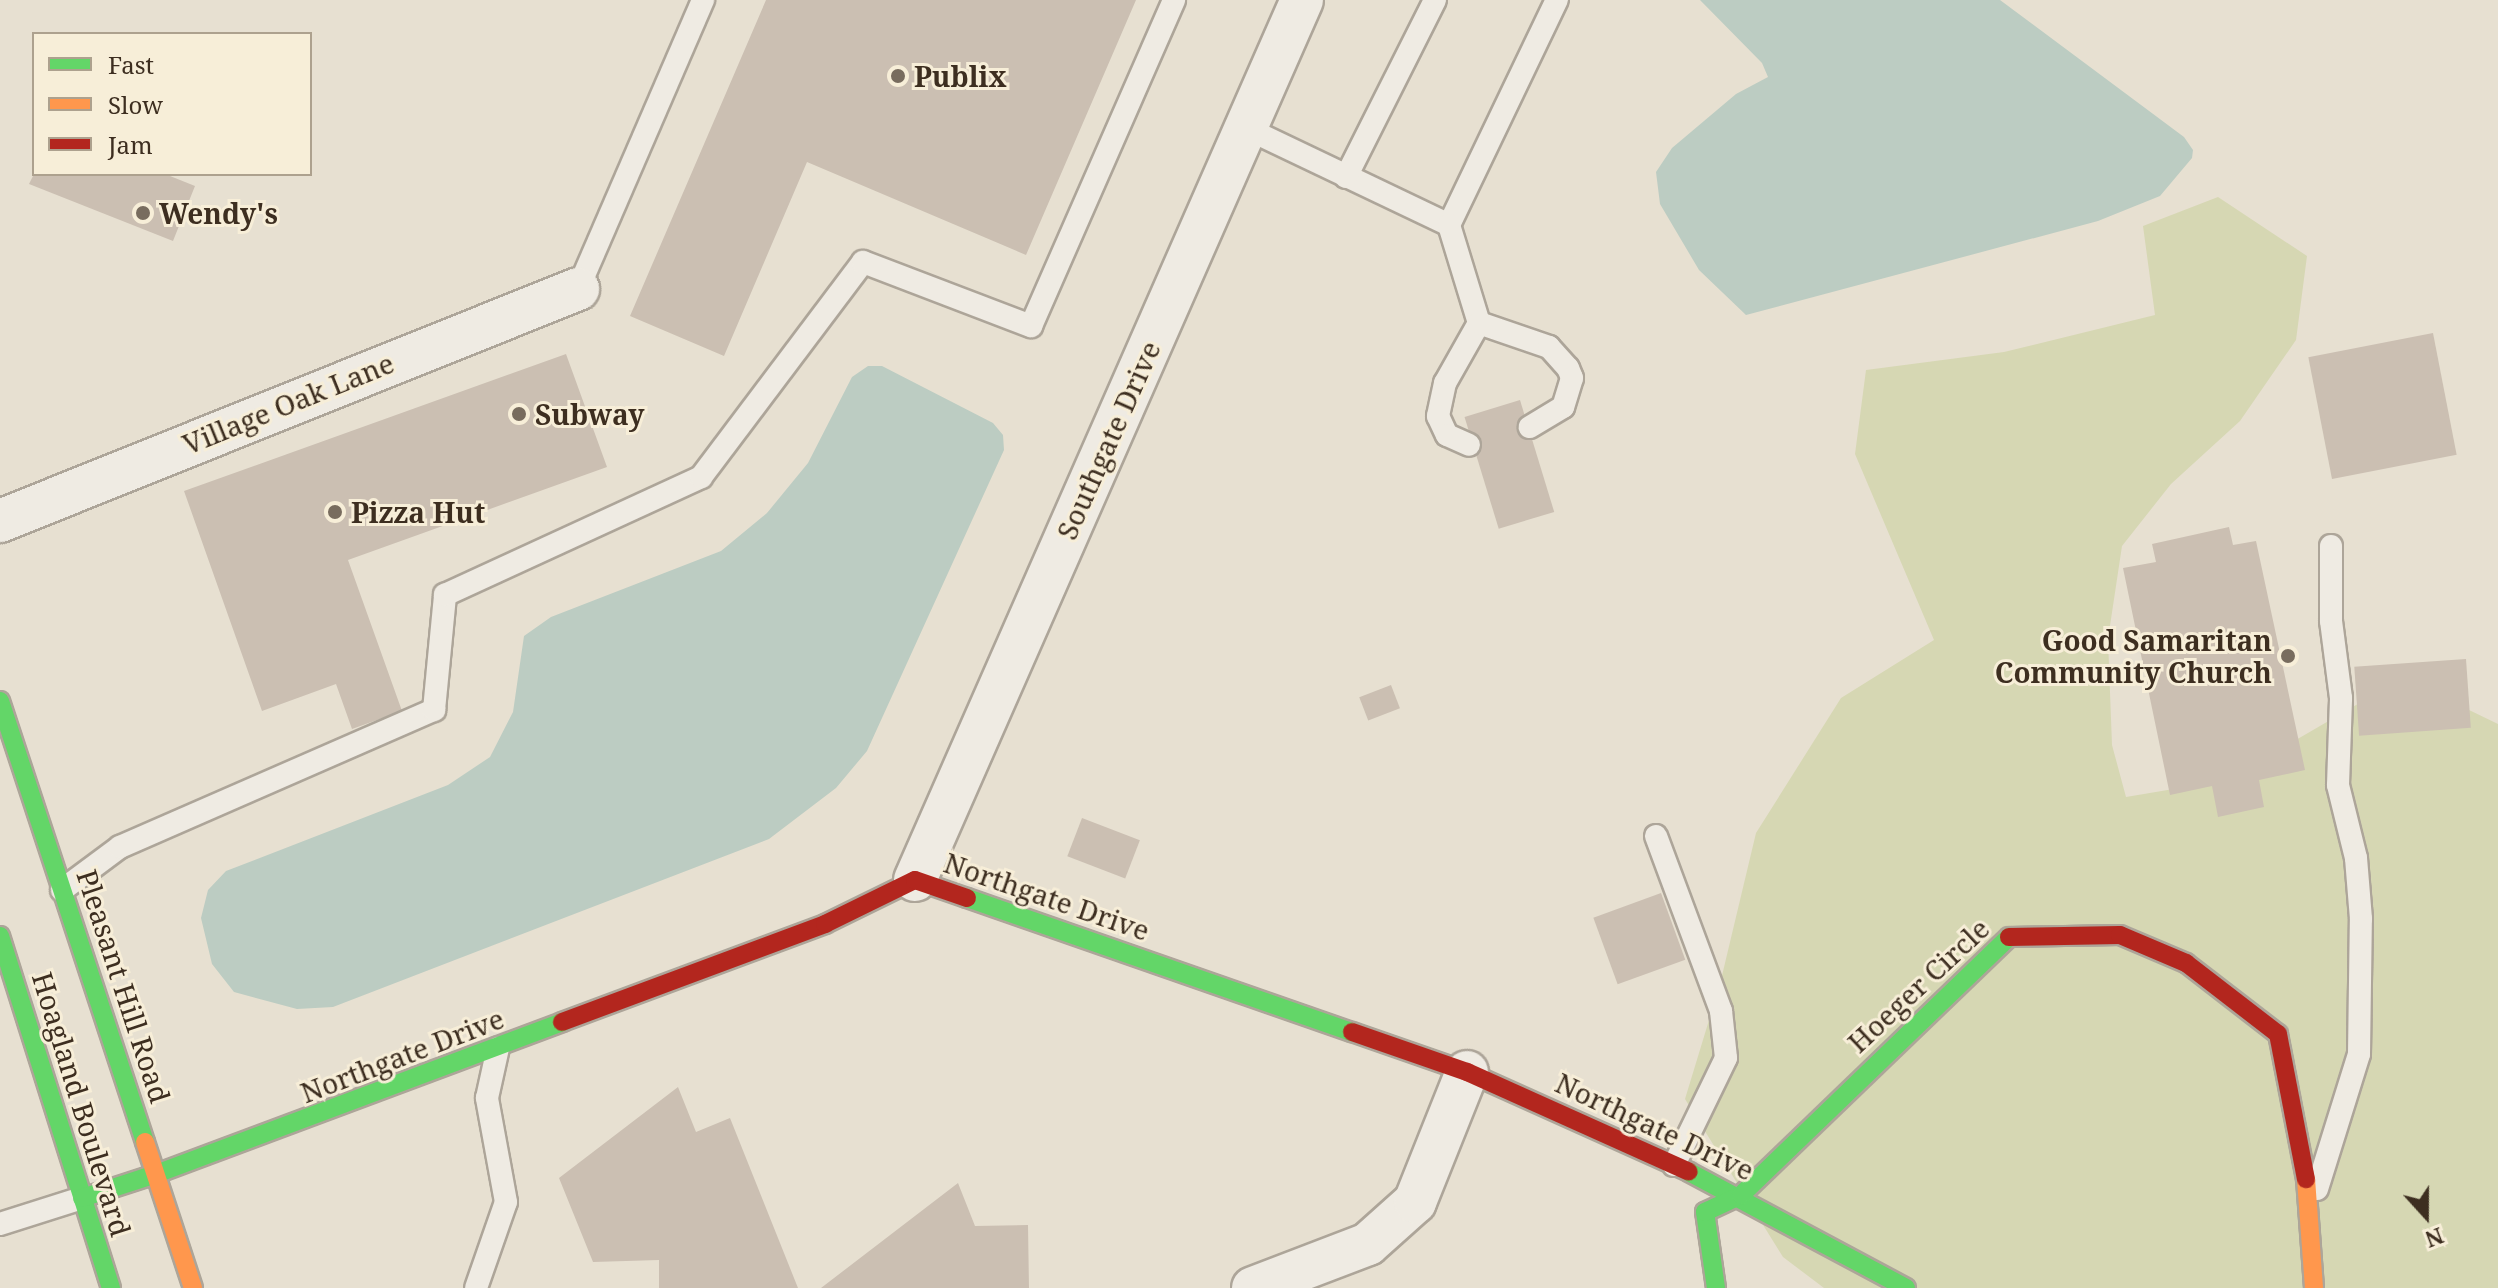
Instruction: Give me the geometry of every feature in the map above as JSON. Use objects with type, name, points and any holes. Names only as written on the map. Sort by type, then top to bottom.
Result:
[{"type":"street","name":"Southgate Drive","points":[[915,880],[1302,0]]},
{"type":"street","name":"Village Oak Lane","points":[[0,521],[578,289]]},
{"type":"street","name":"Pleasant Hill Road","points":[[0,701],[193,1288]]},
{"type":"street","name":"Northgate Drive","points":[[82,1198],[156,1174],[498,1048],[825,924],[915,880],[1467,1072],[1741,1195],[1906,1288]]},
{"type":"street","name":"Hoeger Circle","points":[[1716,1288],[1705,1212],[1741,1195],[2011,935],[2120,935],[2186,963],[2278,1034],[2304,1152],[2314,1288]]},
{"type":"street","name":"Hoagland Boulevard","points":[[0,936],[111,1288]]},
{"type":"street","points":[[1253,1288],[1368,1244],[1415,1202],[1467,1072]]},
{"type":"lane","points":[[578,289],[703,0]]},
{"type":"lane","points":[[62,890],[120,847],[434,710],[445,595],[701,477],[863,262],[1031,326],[1174,0]]},
{"type":"lane","points":[[1346,177],[1435,0]]},
{"type":"lane","points":[[1469,445],[1447,435],[1438,402],[1479,323],[1449,225],[1557,0]]},
{"type":"lane","points":[[1246,128],[1449,225]]},
{"type":"lane","points":[[1479,323],[1549,347],[1568,368],[1572,378],[1563,407],[1530,427]]},
{"type":"lane","points":[[2308,1213],[2359,1054],[2361,919],[2356,858],[2338,785],[2341,698],[2331,621],[2331,546]]},
{"type":"lane","points":[[1656,836],[1721,1011],[1726,1058],[1674,1165]]},
{"type":"lane","points":[[476,1288],[506,1202],[487,1098],[498,1048]]},
{"type":"lane","points":[[0,1224],[82,1198]]},
{"type":"green space","points":[[2218,197],[2307,256],[2296,340],[2240,421],[2171,484],[2122,546],[2108,639],[2112,745],[2126,797],[2227,780],[2375,694],[2467,709],[2498,724],[2498,1288],[1824,1288],[1783,1257],[1685,1099],[1720,984],[1756,833],[1841,698],[1934,640],[1855,454],[1866,370],[2004,352],[2155,315],[2143,226]]},
{"type":"shaded area","points":[[1700,0],[2000,0],[2184,137],[2193,150],[2192,158],[2160,196],[2098,221],[1746,315],[1699,270],[1660,204],[1656,172],[1672,148],[1736,94],[1768,77],[1762,63]]},
{"type":"shaded area","points":[[868,366],[882,366],[993,423],[1003,435],[1004,450],[867,751],[836,788],[769,839],[333,1007],[297,1009],[234,992],[212,964],[201,918],[208,890],[226,871],[448,785],[490,757],[513,712],[524,636],[551,617],[721,551],[767,513],[808,463],[852,377]]},
{"type":"building","points":[[766,0],[1136,0],[1026,255],[807,162],[724,356],[630,316]]},
{"type":"building","name":"Wendy's","points":[[33,176],[170,176],[195,186],[173,241],[29,184]]},
{"type":"building","points":[[2433,333],[2457,455],[2332,479],[2308,357]]},
{"type":"building","points":[[566,354],[607,467],[348,560],[402,711],[352,729],[336,684],[262,711],[184,491]]},
{"type":"building","points":[[1520,400],[1554,512],[1499,529],[1465,417]]},
{"type":"building","points":[[2229,527],[2233,545],[2256,541],[2305,770],[2259,780],[2264,807],[2218,817],[2212,786],[2170,795],[2123,568],[2156,562],[2152,544]]},
{"type":"building","points":[[2466,659],[2471,728],[2359,736],[2354,667]]},
{"type":"building","points":[[1391,685],[1400,708],[1368,721],[1359,697]]},
{"type":"building","points":[[1082,818],[1140,840],[1125,878],[1067,856]]},
{"type":"building","points":[[1661,893],[1685,960],[1618,984],[1593,918]]},
{"type":"building","points":[[678,1087],[696,1132],[730,1118],[798,1288],[659,1288],[659,1260],[593,1262],[559,1178]]},
{"type":"building","points":[[958,1183],[975,1226],[1028,1225],[1029,1288],[821,1288]]},
{"type":"traffic: fast","points":[[0,701],[145,1142]]},
{"type":"traffic: fast","points":[[967,898],[1352,1032]]},
{"type":"traffic: fast","points":[[0,936],[111,1288]]},
{"type":"traffic: fast","points":[[1716,1288],[1705,1212],[1741,1195],[2009,937]]},
{"type":"traffic: fast","points":[[156,1174],[562,1022]]},
{"type":"traffic: fast","points":[[1689,1172],[1906,1288]]},
{"type":"traffic: fast","points":[[82,1198],[156,1174]]},
{"type":"traffic: slow","points":[[145,1142],[193,1288]]},
{"type":"traffic: slow","points":[[2306,1179],[2314,1288]]},
{"type":"traffic: jam","points":[[562,1022],[825,924],[915,880],[967,898]]},
{"type":"traffic: jam","points":[[2009,937],[2120,935],[2186,963],[2278,1034],[2306,1179]]},
{"type":"traffic: jam","points":[[1352,1032],[1467,1072],[1689,1172]]},
{"type":"place","name":"Publix","points":[[898,76]]},
{"type":"place","name":"Wendy's","points":[[143,213]]},
{"type":"place","name":"Subway","points":[[519,414]]},
{"type":"place","name":"Pizza Hut","points":[[335,512]]},
{"type":"place","name":"Good Samaritan Community Church","points":[[2288,656]]}]
